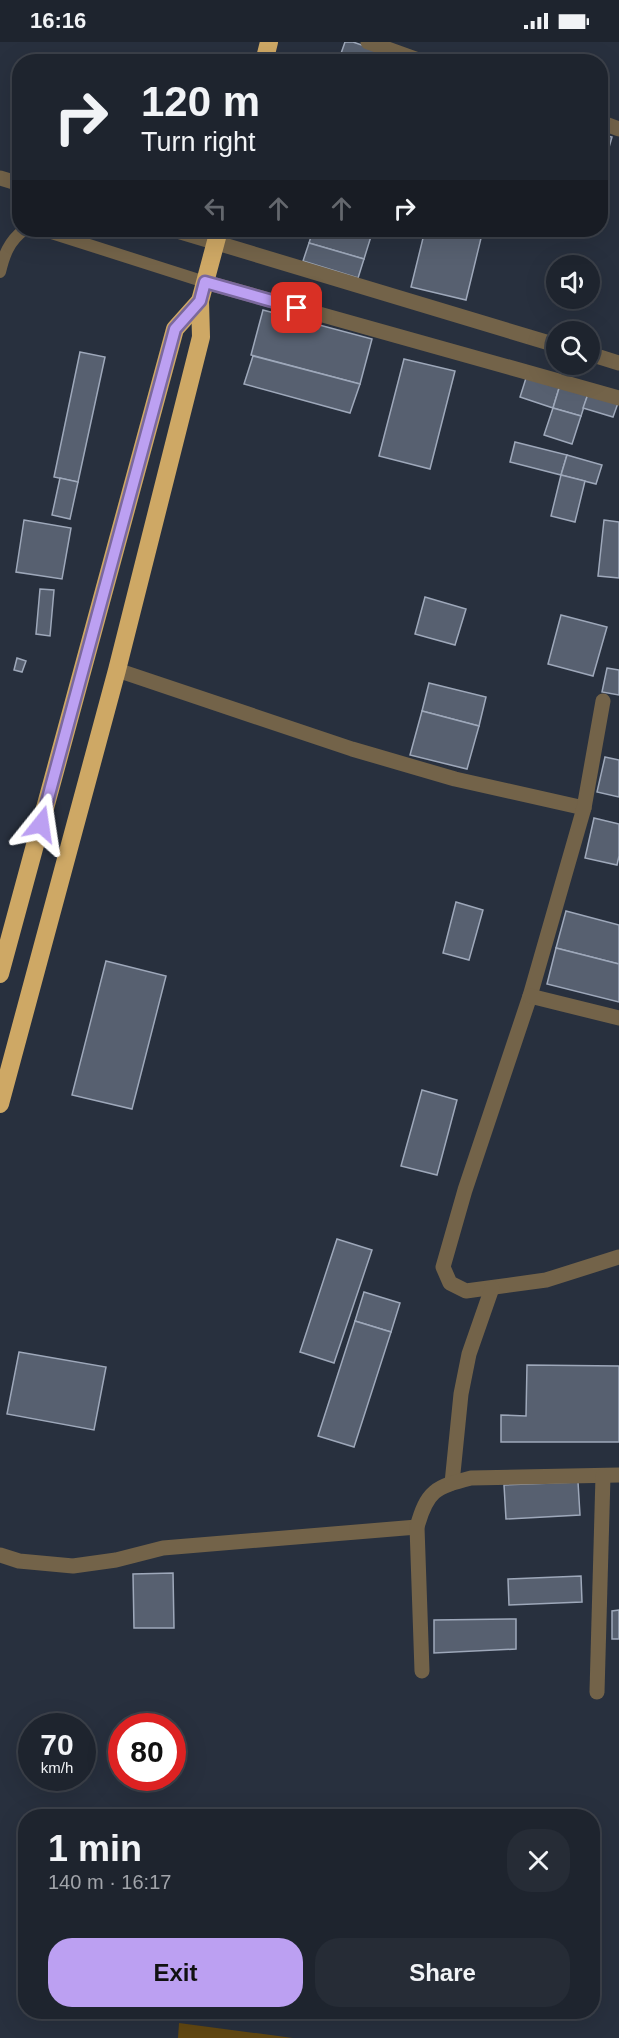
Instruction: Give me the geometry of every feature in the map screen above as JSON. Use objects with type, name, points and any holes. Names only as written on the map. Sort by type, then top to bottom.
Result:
[{"type":"highway","points":[[0,1104],[117,670],[201,337],[200,301],[218,237]]},
{"type":"highway","points":[[0,974],[175,329],[200,301]]},
{"type":"street","points":[[368,42],[402,54]]},
{"type":"street","points":[[221,237],[546,342]]},
{"type":"street","points":[[205,282],[619,398]]},
{"type":"street","points":[[600,357],[619,363]]},
{"type":"street","points":[[117,670],[352,749],[455,779],[584,808]]},
{"type":"street","points":[[603,701],[584,808],[530,996],[465,1190],[443,1267],[450,1283],[466,1291],[546,1280],[619,1257]]},
{"type":"street","points":[[530,996],[619,1018]]},
{"type":"street","points":[[453,1483],[461,1394],[467,1364],[492,1288]]},
{"type":"street","points":[[422,1671],[417,1527],[423,1507],[433,1492],[471,1478],[619,1475]]},
{"type":"street","points":[[597,1692],[603,1476]]},
{"type":"street","points":[[0,1555],[20,1561],[73,1566],[116,1560],[163,1548],[417,1527]]},
{"type":"lane","points":[[0,272],[4,255],[14,237]]},
{"type":"lane","points":[[64,237],[205,282]]},
{"type":"shaded area","points":[[179,2023],[293,2038],[178,2038]]},
{"type":"building","points":[[345,42],[353,42],[388,54],[341,54]]},
{"type":"building","points":[[608,136],[612,137],[608,151]]},
{"type":"building","points":[[311,237],[371,237],[364,259],[309,243]]},
{"type":"building","points":[[423,237],[481,237],[466,300],[411,287]]},
{"type":"building","points":[[309,243],[364,259],[358,278],[303,261]]},
{"type":"building","points":[[263,310],[372,339],[360,384],[251,355]]},
{"type":"building","points":[[80,352],[105,357],[78,482],[54,477]]},
{"type":"building","points":[[253,356],[360,384],[350,413],[244,384]]},
{"type":"building","points":[[404,359],[455,371],[430,469],[379,456]]},
{"type":"building","points":[[527,375],[560,385],[553,408],[520,397]]},
{"type":"building","points":[[560,385],[588,394],[581,416],[553,408]]},
{"type":"building","points":[[588,394],[618,403],[613,417],[583,408]]},
{"type":"building","points":[[553,408],[581,416],[572,444],[544,435]]},
{"type":"building","points":[[515,442],[567,455],[561,475],[510,462]]},
{"type":"building","points":[[567,455],[602,465],[596,484],[561,475]]},
{"type":"building","points":[[561,475],[585,481],[575,522],[551,516]]},
{"type":"building","points":[[60,478],[78,482],[70,519],[52,515]]},
{"type":"building","points":[[24,520],[71,528],[62,579],[16,572]]},
{"type":"building","points":[[604,520],[619,522],[619,578],[598,576]]},
{"type":"building","points":[[40,589],[54,590],[50,636],[36,634]]},
{"type":"building","points":[[425,597],[466,609],[455,645],[415,634]]},
{"type":"building","points":[[561,615],[607,627],[593,676],[548,664]]},
{"type":"building","points":[[17,658],[26,661],[22,672],[14,670]]},
{"type":"building","points":[[607,668],[619,670],[619,695],[602,692]]},
{"type":"building","points":[[429,683],[486,697],[479,726],[422,711]]},
{"type":"building","points":[[422,711],[479,726],[467,769],[410,755]]},
{"type":"building","points":[[605,757],[619,760],[619,797],[597,792]]},
{"type":"building","points":[[594,818],[619,824],[617,865],[585,858]]},
{"type":"building","points":[[456,902],[483,910],[469,960],[443,953]]},
{"type":"building","points":[[566,911],[619,925],[619,964],[556,948]]},
{"type":"building","points":[[556,948],[619,964],[619,1002],[547,984]]},
{"type":"building","points":[[106,961],[166,976],[132,1109],[72,1095]]},
{"type":"building","points":[[422,1090],[457,1100],[437,1175],[401,1166]]},
{"type":"building","points":[[337,1239],[372,1250],[334,1363],[300,1352]]},
{"type":"building","points":[[364,1292],[400,1303],[391,1332],[355,1321]]},
{"type":"building","points":[[355,1321],[391,1332],[354,1447],[318,1436]]},
{"type":"building","points":[[19,1352],[106,1367],[94,1430],[7,1414]]},
{"type":"building","points":[[527,1365],[619,1366],[619,1442],[501,1442],[501,1415],[526,1416]]},
{"type":"building","points":[[578,1482],[580,1515],[506,1519],[504,1485]]},
{"type":"building","points":[[173,1573],[174,1628],[134,1628],[133,1574]]},
{"type":"building","points":[[581,1576],[582,1602],[509,1605],[508,1579]]},
{"type":"building","points":[[619,1610],[619,1639],[612,1639],[612,1611]]},
{"type":"building","points":[[516,1619],[516,1649],[434,1653],[434,1620]]},
{"type":"route","points":[[41,824],[175,329],[200,301],[205,282],[297,308]]}]
